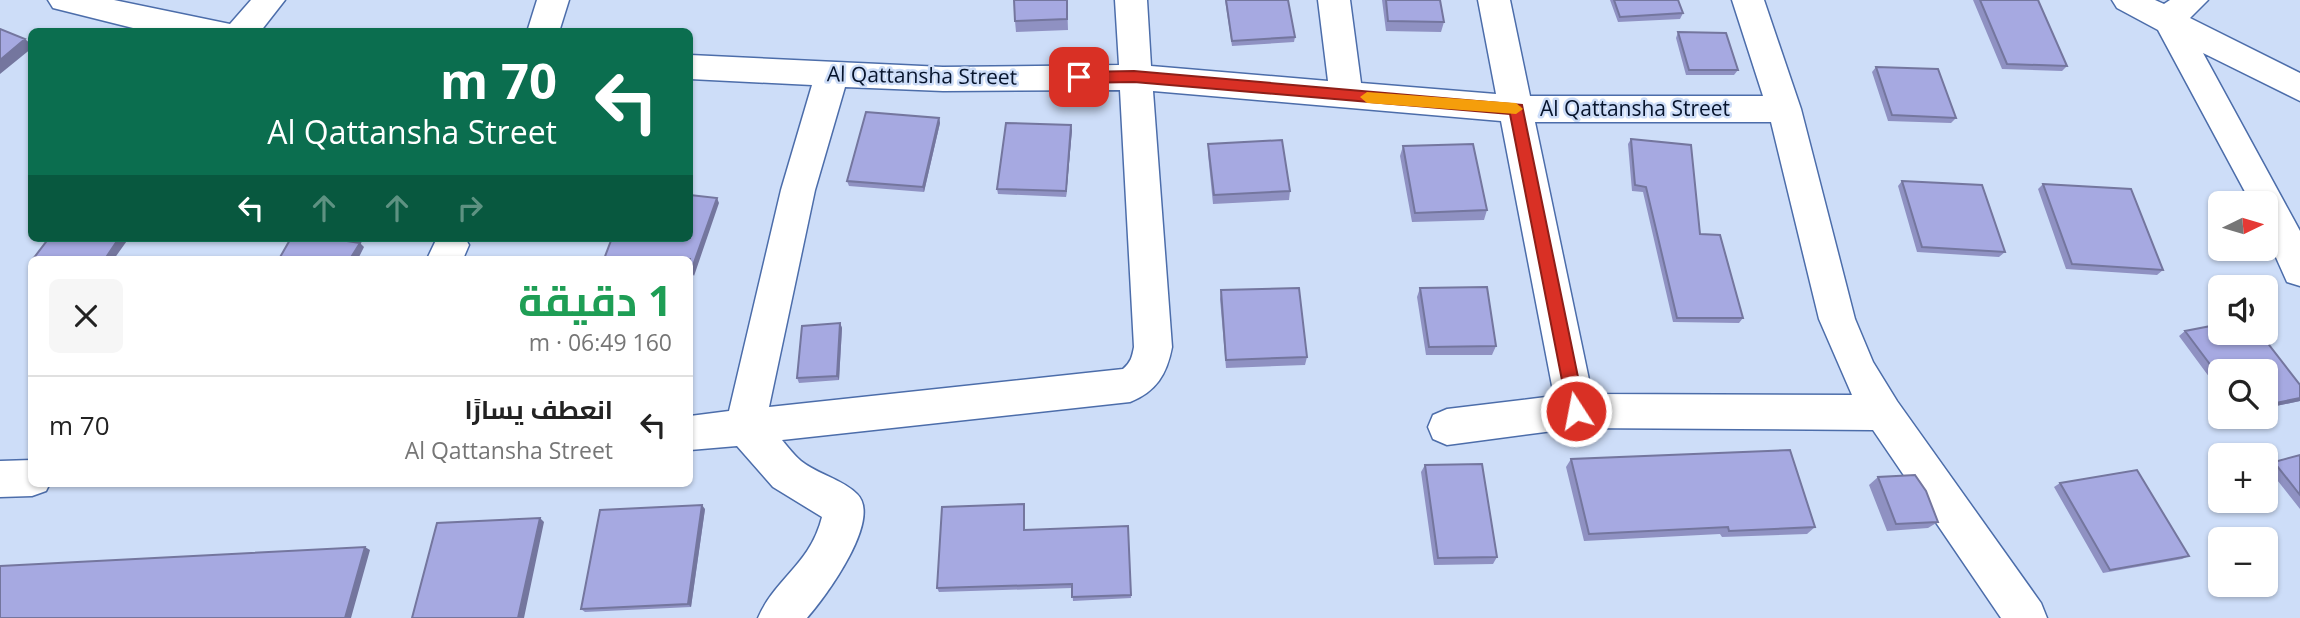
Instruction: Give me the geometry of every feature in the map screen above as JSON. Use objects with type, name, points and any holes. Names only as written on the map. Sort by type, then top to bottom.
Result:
[{"type":"street","points":[[64,0],[194,28]]},
{"type":"street","points":[[244,28],[269,0]]},
{"type":"street","points":[[544,28],[553,0]]},
{"type":"street","points":[[693,433],[1130,385],[1143,377],[1150,365],[1153,347],[1131,0]]},
{"type":"street","points":[[1334,0],[1346,96]]},
{"type":"street","points":[[1494,0],[1576,411]]},
{"type":"street","points":[[1748,0],[1784,109],[1837,318],[1858,370],[1883,413],[2026,618]]},
{"type":"street","points":[[2128,0],[2180,9],[2300,88]]},
{"type":"street","points":[[2180,9],[2300,271]]},
{"type":"street","name":"Al Qattansha Street","points":[[693,67],[943,79],[1134,76],[1517,109],[1784,109]]},
{"type":"street","points":[[745,427],[798,190],[832,74]]},
{"type":"street","points":[[1447,427],[1576,411],[1883,413]]},
{"type":"street","points":[[745,427],[787,474],[844,508],[840,530],[822,572],[779,618]]},
{"type":"street","points":[[0,479],[28,478]]},
{"type":"building","points":[[1014,0],[1067,0],[1067,19],[1015,21]]},
{"type":"building","points":[[1226,0],[1288,0],[1295,37],[1232,41]]},
{"type":"building","points":[[1386,0],[1440,0],[1444,22],[1388,21]]},
{"type":"building","points":[[1614,0],[1678,0],[1683,13],[1620,17]]},
{"type":"building","points":[[1980,0],[2038,0],[2067,66],[2007,64]]},
{"type":"building","points":[[0,29],[25,39],[0,60]]},
{"type":"building","points":[[1678,32],[1726,33],[1738,70],[1689,70]]},
{"type":"building","points":[[1876,67],[1938,69],[1956,118],[1892,115]]},
{"type":"building","points":[[866,112],[939,118],[923,187],[847,181]]},
{"type":"building","points":[[1006,123],[1071,125],[1066,191],[997,189]]},
{"type":"building","points":[[1631,139],[1691,145],[1700,234],[1720,235],[1743,318],[1677,318],[1646,187],[1635,185]]},
{"type":"building","points":[[1282,140],[1290,191],[1214,195],[1208,144]]},
{"type":"building","points":[[1473,144],[1487,210],[1415,213],[1403,146]]},
{"type":"building","points":[[1902,181],[1982,185],[2005,252],[1922,247]]},
{"type":"building","points":[[2043,184],[2131,189],[2163,270],[2072,264]]},
{"type":"building","points":[[693,195],[717,198],[693,265],[693,256],[605,256],[610,242],[693,242]]},
{"type":"building","points":[[46,242],[116,242],[107,256],[35,256]]},
{"type":"building","points":[[289,242],[360,243],[352,256],[281,256]]},
{"type":"building","points":[[1487,287],[1496,346],[1429,347],[1420,288]]},
{"type":"building","points":[[1299,288],[1307,357],[1226,360],[1221,290]]},
{"type":"building","points":[[840,323],[837,376],[797,378],[802,326]]},
{"type":"building","points":[[2208,327],[2208,345],[2269,345],[2300,385],[2300,398],[2278,403],[2278,359],[2208,359],[2208,362],[2185,331]]},
{"type":"building","points":[[1790,450],[1815,527],[1729,531],[1728,527],[1589,534],[1571,459]]},
{"type":"building","points":[[2300,455],[2300,495],[2278,467],[2278,461]]},
{"type":"building","points":[[1482,464],[1497,557],[1438,558],[1425,465]]},
{"type":"building","points":[[2137,470],[2189,556],[2110,570],[2060,483]]},
{"type":"building","points":[[1915,475],[1926,491],[1938,522],[1896,524],[1878,477]]},
{"type":"building","points":[[1024,504],[1024,530],[1128,526],[1131,595],[1072,597],[1072,584],[937,588],[942,507]]},
{"type":"building","points":[[702,505],[688,604],[581,609],[600,510]]},
{"type":"building","points":[[540,518],[518,618],[412,618],[437,523]]},
{"type":"building","points":[[365,547],[345,618],[0,618],[0,566]]},
{"type":"slow traffic","points":[[1367,97],[1516,109]]},
{"type":"route","points":[[1079,77],[1134,76],[1517,109],[1576,411]]}]
